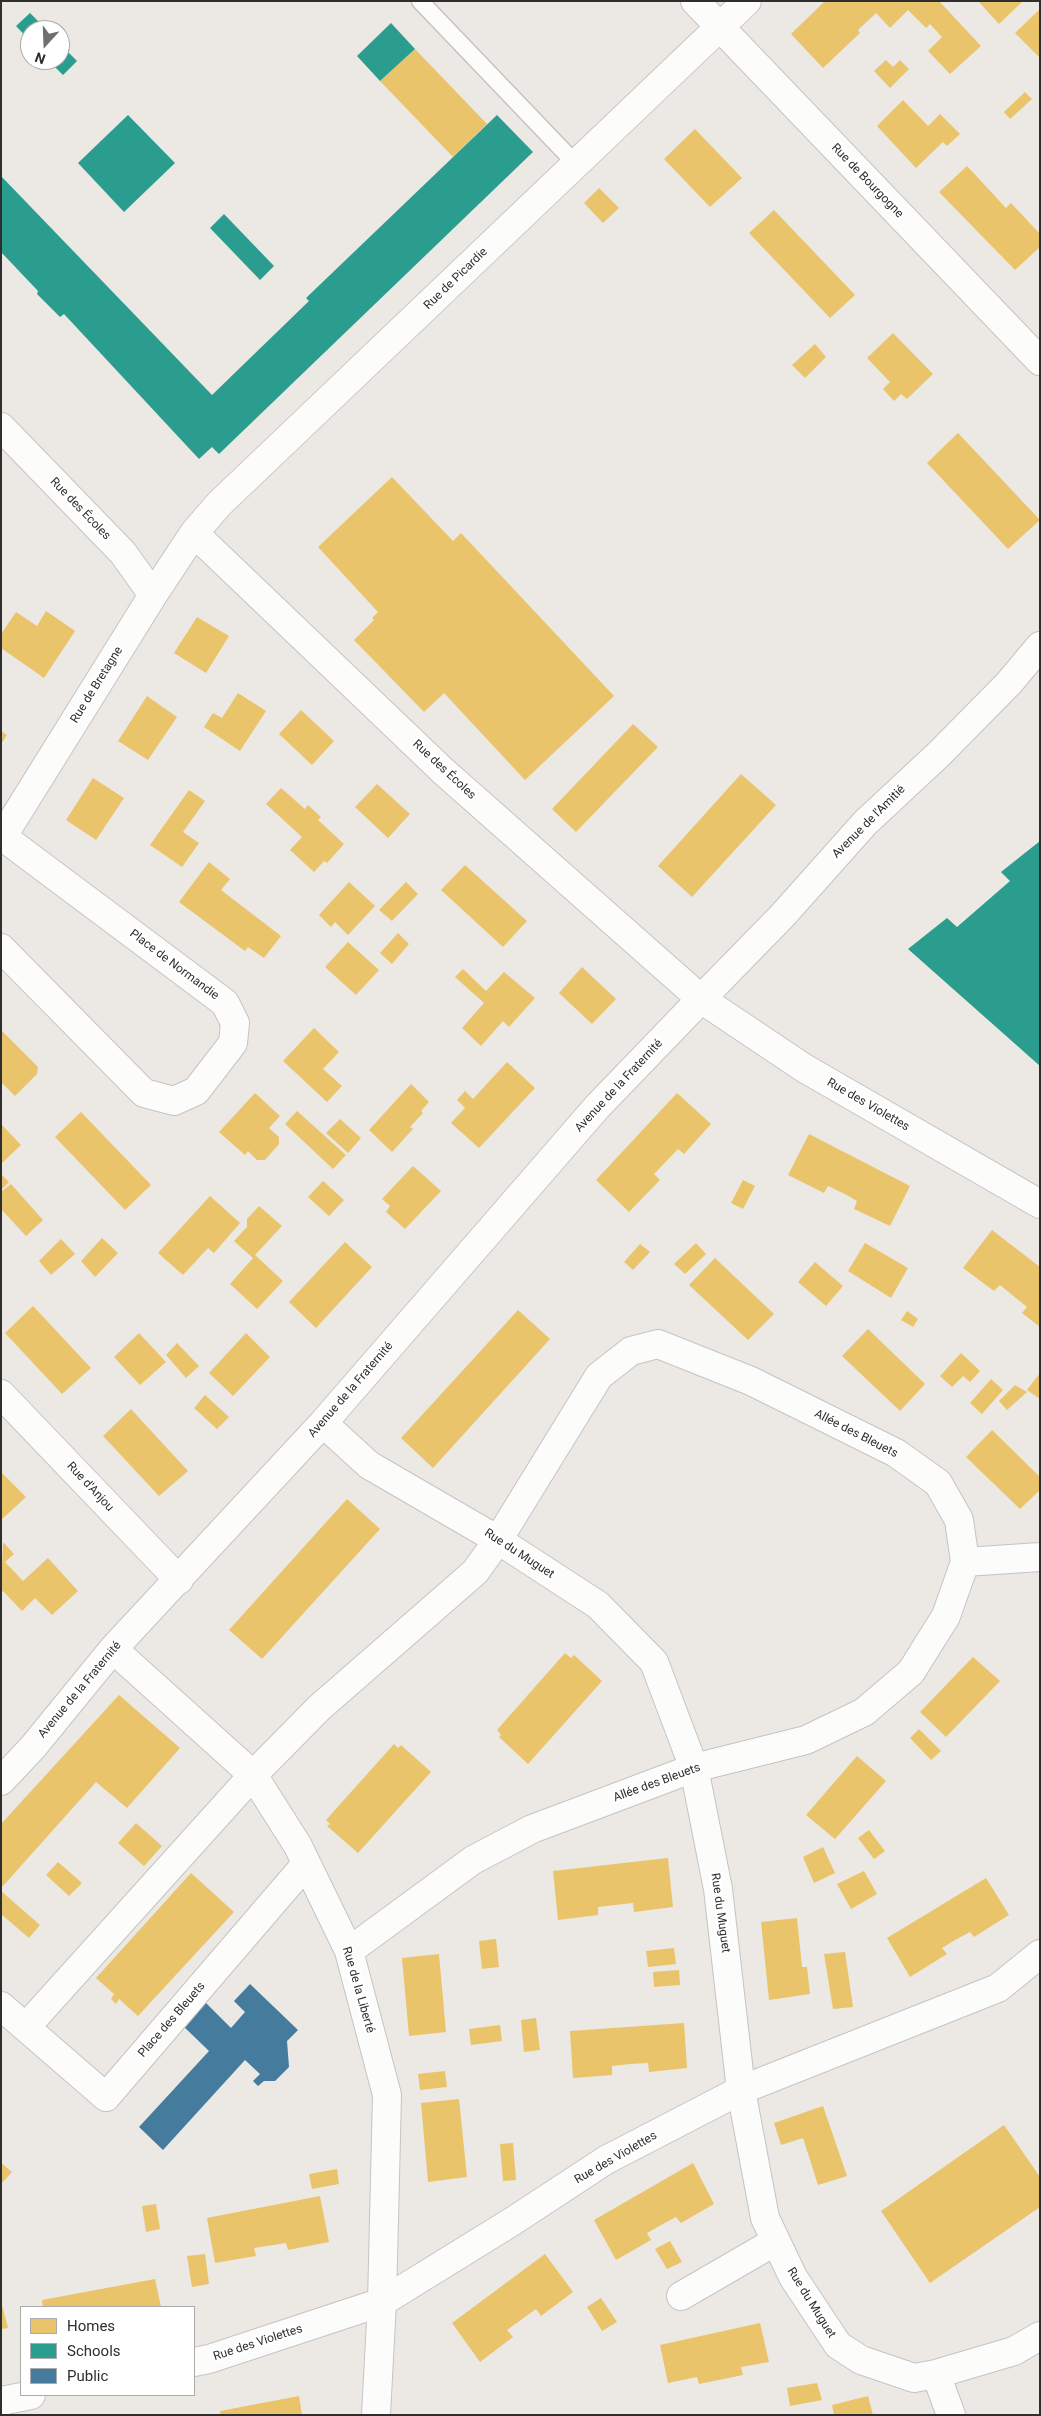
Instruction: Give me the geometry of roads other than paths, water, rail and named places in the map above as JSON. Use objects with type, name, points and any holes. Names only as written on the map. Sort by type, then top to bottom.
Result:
[{"type":"street","name":"Rue de Bourgogne","points":[[695,1],[1040,361]]},
{"type":"street","name":"Rue de Picardie","points":[[194,533],[219,504],[747,1]]},
{"type":"street","name":"Rue des Écoles","points":[[1,428],[123,553],[153,595]]},
{"type":"street","name":"Rue de Bretagne","points":[[2,838],[153,595],[194,533]]},
{"type":"street","name":"Rue des Écoles","points":[[194,533],[443,771],[701,999]]},
{"type":"street","name":"Avenue de l'Amitié","points":[[701,999],[783,915],[865,823],[946,747],[1009,683],[1040,646]]},
{"type":"street","name":"Place de Normandie","points":[[1,948],[144,1092],[174,1101],[196,1091],[233,1043],[235,1022],[225,1003],[2,838]]},
{"type":"street","name":"Rue des Violettes","points":[[701,999],[804,1068],[1040,1204]]},
{"type":"street","name":"Avenue de la Fraternité","points":[[1,1781],[33,1747],[113,1649],[179,1580],[323,1422],[598,1107],[701,999]]},
{"type":"street","name":"Allée des Bleuets","points":[[253,1775],[319,1708],[475,1572],[498,1540],[599,1376],[631,1351],[658,1344],[751,1381],[896,1453],[938,1483],[959,1520],[965,1562],[946,1616],[910,1672],[864,1712],[806,1740],[694,1768],[532,1829],[473,1860],[349,1951]]},
{"type":"street","name":"Rue d'Anjou","points":[[1,1394],[179,1580]]},
{"type":"street","name":"Rue du Muguet","points":[[323,1422],[369,1465],[498,1540],[598,1606],[654,1662],[694,1768],[718,1889],[741,2090],[765,2218],[793,2277],[838,2345],[861,2360],[914,2378],[936,2374],[1014,2351],[1040,2336]]},
{"type":"street","points":[[965,1562],[1040,1557]]},
{"type":"street","name":"Rue de la Liberté","points":[[113,1649],[253,1775],[306,1864],[349,1951],[387,2096],[382,2302],[376,2415]]},
{"type":"street","points":[[26,2027],[253,1775]]},
{"type":"street","name":"Place des Bleuets","points":[[1,2006],[106,2097],[306,1864]]},
{"type":"street","name":"Rue des Violettes","points":[[195,2362],[209,2359],[382,2302],[513,2222],[606,2160],[741,2090],[998,1988],[1040,1954]]},
{"type":"street","points":[[682,2296],[776,2241]]},
{"type":"street","points":[[936,2374],[951,2415]]},
{"type":"street","points":[[1,2401],[26,2396]]},
{"type":"lane","points":[[420,1],[576,164]]}]
